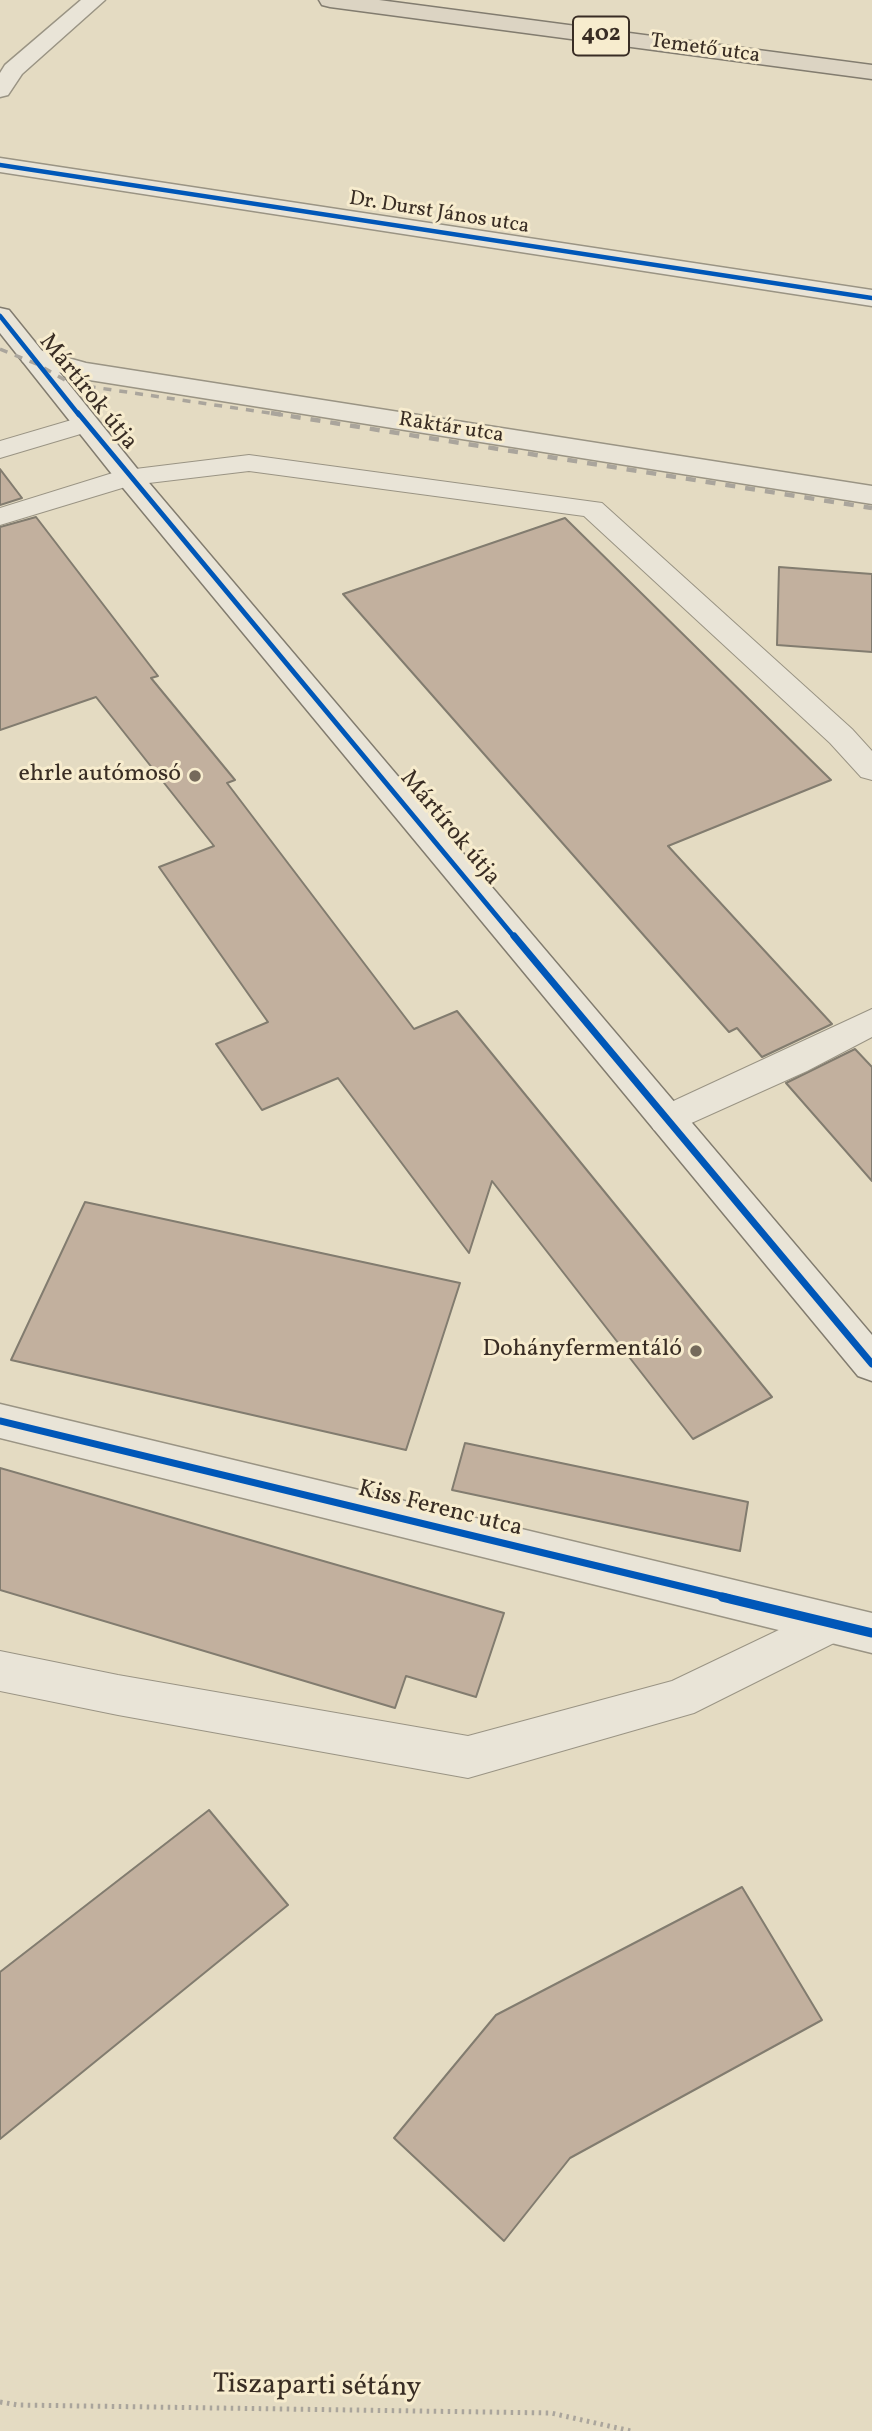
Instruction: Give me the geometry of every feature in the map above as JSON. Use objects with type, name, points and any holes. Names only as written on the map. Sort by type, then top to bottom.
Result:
[{"type":"main road","name":"Temető utca","points":[[330,0],[872,72]]},
{"type":"street","points":[[0,90],[13,70],[94,0]]},
{"type":"street","name":"Dr. Durst János utca","points":[[0,165],[872,298]]},
{"type":"street","name":"Mártírok útja","points":[[0,316],[85,424],[872,1364]]},
{"type":"street","name":"Raktár utca","points":[[32,356],[96,373],[872,495]]},
{"type":"street","name":"Kiss Ferenc utca","points":[[0,1421],[829,1625],[872,1633]]},
{"type":"lane","points":[[0,450],[85,424]]},
{"type":"lane","points":[[0,517],[130,477],[249,463],[592,509],[841,736],[872,770]]},
{"type":"lane","points":[[667,1120],[795,1062],[872,1022]]},
{"type":"lane","points":[[0,1671],[118,1695],[468,1757],[679,1699],[829,1625]]},
{"type":"building","points":[[0,469],[22,498],[0,505]]},
{"type":"building","points":[[36,517],[158,676],[151,678],[235,780],[227,783],[414,1029],[457,1011],[772,1397],[693,1439],[492,1181],[469,1253],[338,1078],[262,1110],[216,1044],[268,1022],[159,867],[214,846],[96,697],[0,730],[0,527]]},
{"type":"building","points":[[565,518],[831,780],[668,846],[832,1024],[762,1057],[737,1028],[729,1032],[343,594]]},
{"type":"building","points":[[779,567],[872,574],[872,652],[777,645]]},
{"type":"building","points":[[855,1049],[872,1067],[872,1181],[786,1083]]},
{"type":"building","points":[[85,1202],[460,1283],[406,1450],[11,1360]]},
{"type":"building","points":[[465,1443],[748,1502],[740,1551],[452,1490]]},
{"type":"building","points":[[0,1468],[504,1613],[476,1697],[406,1676],[395,1708],[0,1590]]},
{"type":"building","points":[[209,1810],[288,1905],[0,2139],[0,1972]]},
{"type":"building","points":[[742,1887],[822,2020],[570,2158],[504,2241],[394,2138],[496,2015]]},
{"type":"railway","points":[[0,349],[39,365],[72,384],[283,415]]},
{"type":"railway","points":[[271,413],[872,508]]},
{"type":"cycle path","points":[[0,165],[872,298]]},
{"type":"cycle path","points":[[0,316],[129,477],[872,1364]]},
{"type":"cycle path","points":[[0,1421],[872,1633]]},
{"type":"place","name":"ehrle autómosó","points":[[195,776]]},
{"type":"place","name":"Dohányfermentáló","points":[[696,1351]]}]
